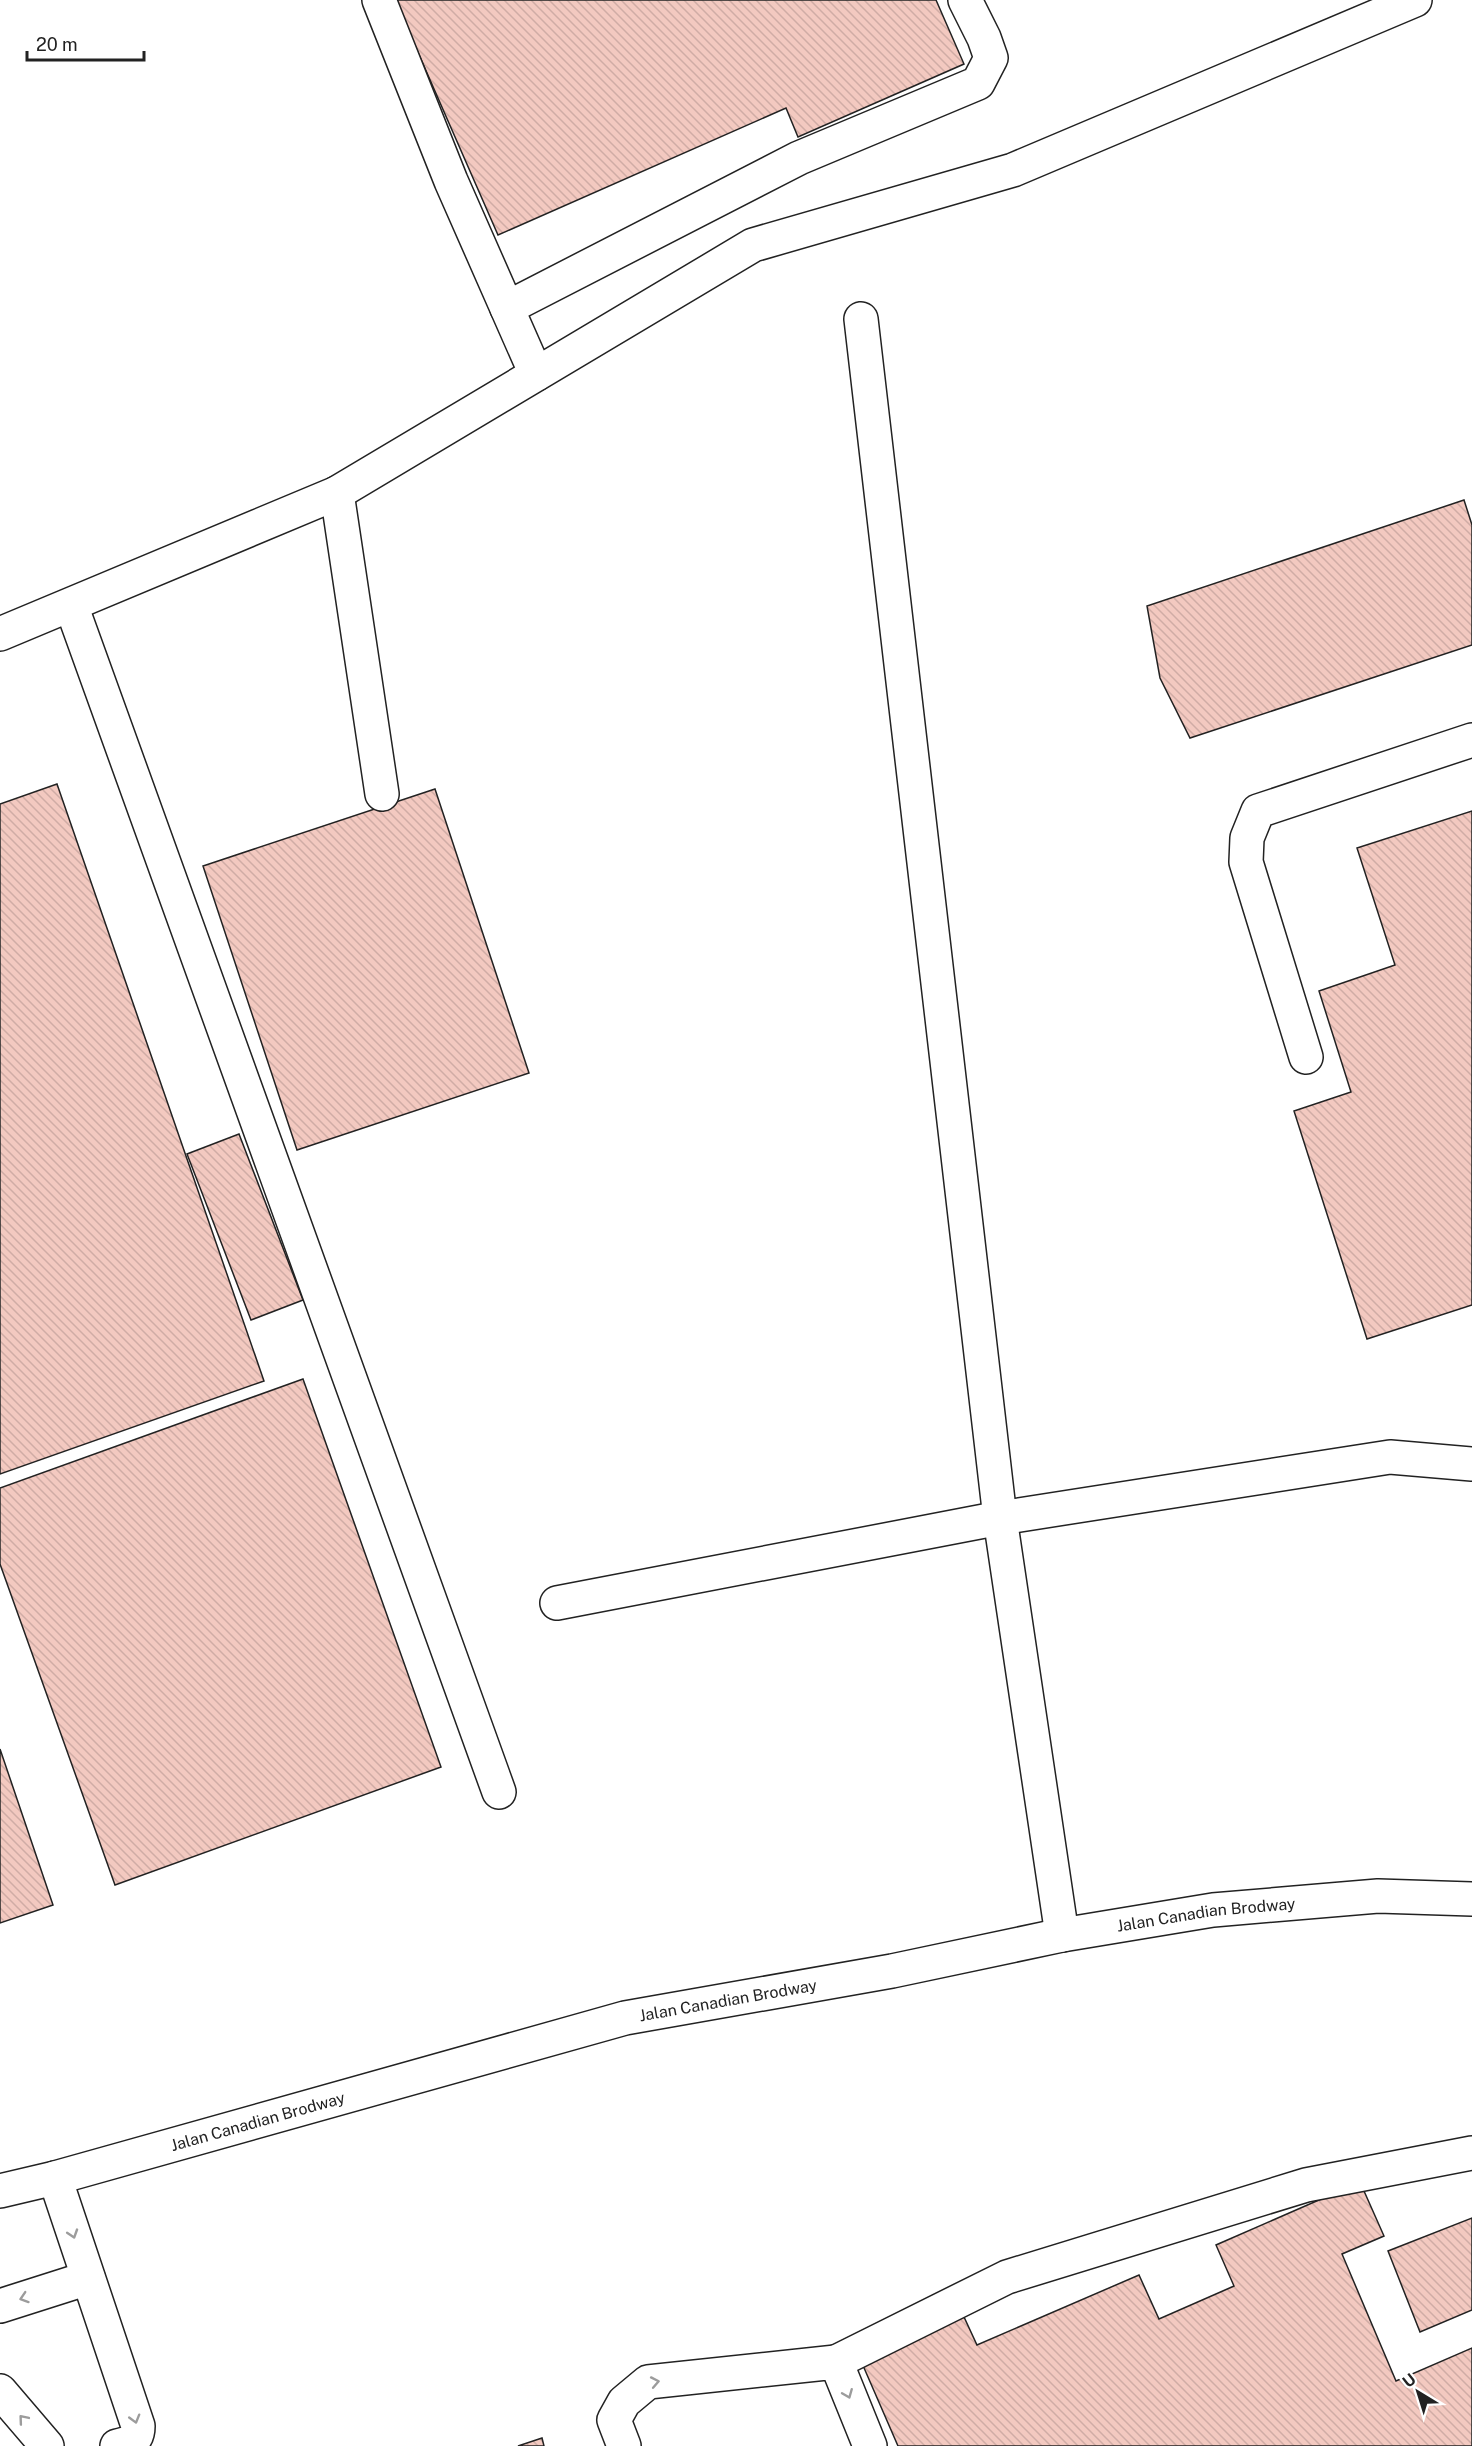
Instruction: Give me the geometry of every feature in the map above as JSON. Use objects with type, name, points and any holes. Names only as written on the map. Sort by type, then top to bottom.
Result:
[{"type":"street","points":[[379,0],[451,181],[536,374]]},
{"type":"street","points":[[507,308],[799,158],[978,83],[991,58],[965,0]]},
{"type":"street","points":[[0,634],[337,493],[753,244],[1013,170],[1415,0]]},
{"type":"street","points":[[861,319],[1000,1518],[1062,1935]]},
{"type":"street","points":[[337,493],[382,794]]},
{"type":"street","points":[[71,605],[499,1792]]},
{"type":"street","points":[[1306,1058],[1246,862],[1246,838],[1258,810],[1472,740]]},
{"type":"street","points":[[557,1603],[1000,1518],[1390,1457],[1472,1464]]},
{"type":"street","name":"Jalan Canadian Brodway","points":[[0,2191],[55,2178],[625,2018],[892,1971],[1062,1935],[1213,1910],[1378,1896],[1472,1899]]},
{"type":"street","points":[[624,2446],[615,2420],[624,2402],[648,2382],[836,2362],[1007,2277],[1306,2185],[1472,2153]]},
{"type":"street","points":[[55,2178],[138,2426],[136,2438],[132,2442],[117,2446]]},
{"type":"street","points":[[0,2306],[88,2278]]},
{"type":"street","points":[[836,2362],[870,2446]]},
{"type":"street","points":[[0,2391],[47,2446]]},
{"type":"building","points":[[395,0],[936,0],[964,64],[798,137],[786,108],[498,235]]},
{"type":"building","points":[[1464,500],[1472,525],[1472,645],[1190,738],[1160,678],[1147,606]]},
{"type":"building","points":[[57,784],[264,1381],[0,1474],[0,804]]},
{"type":"building","points":[[435,789],[529,1073],[297,1150],[203,866]]},
{"type":"building","points":[[1472,811],[1472,1305],[1367,1339],[1294,1111],[1351,1092],[1319,991],[1395,965],[1357,848]]},
{"type":"building","points":[[239,1134],[303,1300],[251,1320],[187,1154]]},
{"type":"building","points":[[303,1379],[441,1767],[115,1885],[0,1564],[0,1488]]},
{"type":"building","points":[[0,1749],[53,1905],[0,1923]]},
{"type":"building","points":[[1360,2182],[1384,2236],[1342,2254],[1396,2381],[1472,2348],[1472,2446],[898,2446],[861,2361],[964,2317],[977,2345],[1139,2275],[1159,2319],[1234,2286],[1216,2245]]},
{"type":"building","points":[[1472,2218],[1472,2310],[1420,2332],[1388,2251]]},
{"type":"building","points":[[542,2438],[544,2446],[518,2446]]}]
